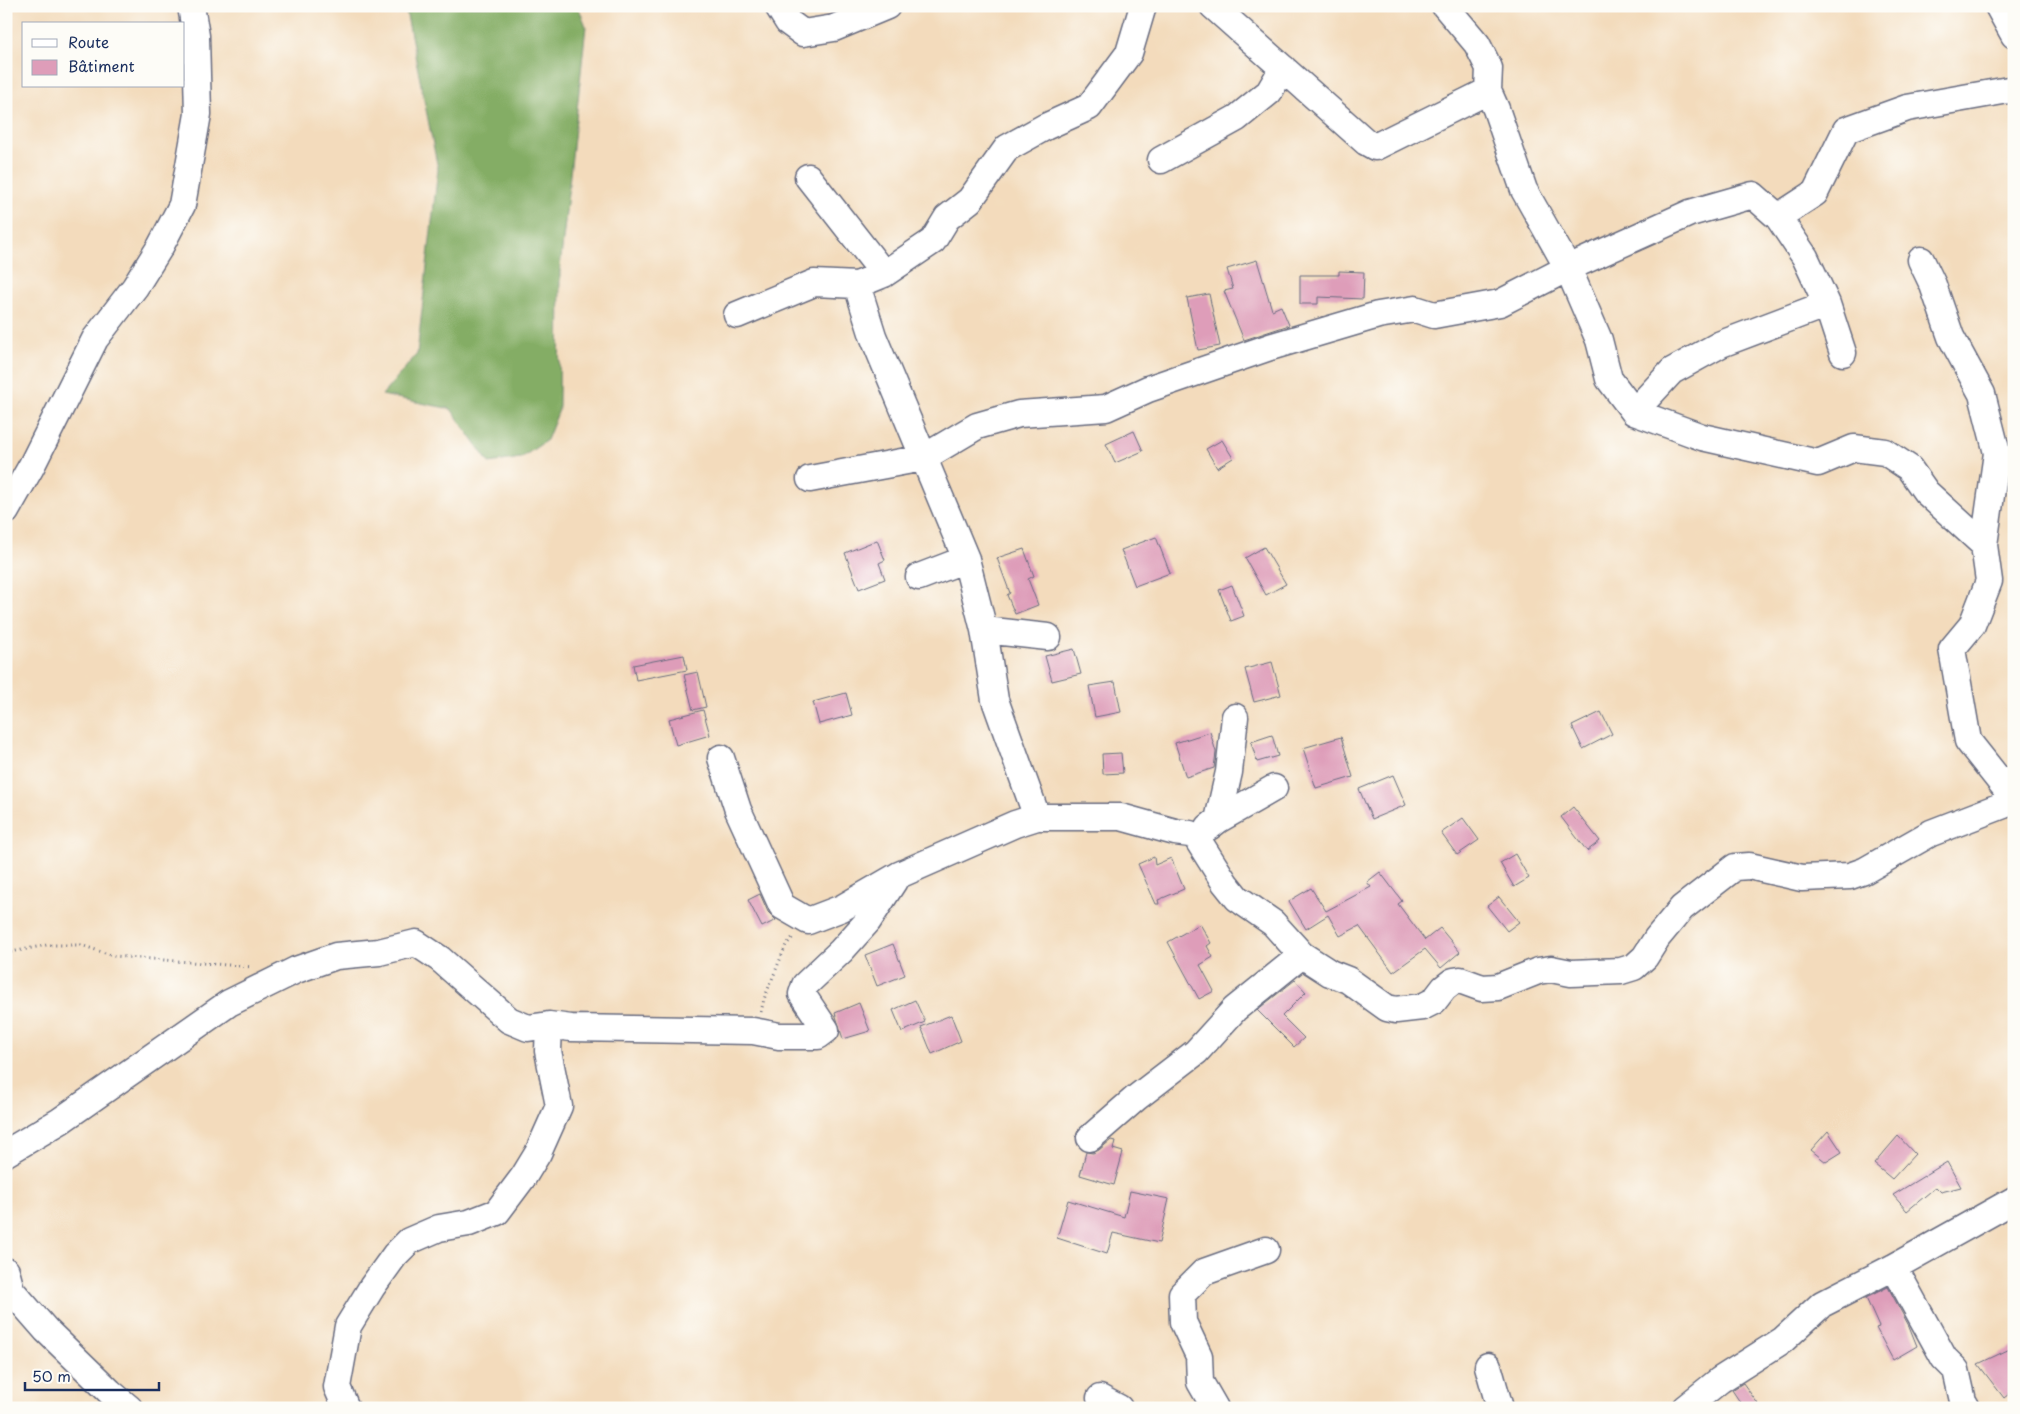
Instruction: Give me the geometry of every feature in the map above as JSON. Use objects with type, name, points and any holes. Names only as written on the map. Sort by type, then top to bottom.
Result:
[{"type":"street","points":[[6,511],[31,467],[94,339],[135,287],[160,247],[182,205],[198,114],[196,36],[191,6]]},
{"type":"street","points":[[778,6],[788,22],[803,33],[834,28],[887,6]]},
{"type":"street","points":[[737,316],[814,282],[857,285],[884,274],[933,241],[947,218],[970,200],[1007,148],[1045,127],[1089,107],[1129,53],[1143,6]]},
{"type":"street","points":[[1213,6],[1366,142],[1375,147],[1488,90]]},
{"type":"street","points":[[1445,6],[1477,44],[1489,68],[1488,90],[1524,190],[1568,268],[1599,340],[1609,379],[1634,412],[1702,437],[1818,463],[1854,448],[1885,452],[1909,468],[1926,492],[1984,546]]},
{"type":"street","points":[[1998,6],[2014,36]]},
{"type":"street","points":[[1160,160],[1237,118],[1269,92],[1283,68]]},
{"type":"street","points":[[1778,217],[1815,193],[1846,130],[1907,108],[2014,89]]},
{"type":"street","points":[[808,177],[884,274]]},
{"type":"street","points":[[810,479],[923,458],[977,426],[1019,414],[1106,408],[1148,389],[1261,351],[1378,315],[1415,309],[1434,314],[1500,303],[1568,268],[1690,213],[1753,195],[1778,217],[1805,258],[1827,304],[1843,353]]},
{"type":"street","points":[[721,758],[738,810],[782,906],[808,921],[842,908],[899,875],[962,849],[1015,824],[1037,817],[1121,817],[1196,837],[1225,883],[1237,898],[1273,923],[1302,955],[1330,973],[1348,980],[1387,1008],[1396,1010],[1422,1007],[1434,1001],[1444,988],[1453,981],[1460,980],[1482,988],[1498,987],[1538,970],[1552,969],[1571,973],[1622,971],[1634,967],[1645,957],[1657,938],[1682,908],[1735,868],[1748,866],[1802,878],[1850,876],[1864,871],[1931,833],[2014,800],[1968,741],[1952,648],[1972,625],[1989,581],[1984,546],[1997,453],[1982,394],[1951,337],[1933,285],[1921,260]]},
{"type":"street","points":[[857,285],[873,336],[966,559],[984,630],[995,700],[1037,817]]},
{"type":"street","points":[[1634,412],[1672,372],[1688,362],[1721,344],[1827,304]]},
{"type":"street","points":[[919,577],[966,559]]},
{"type":"street","points":[[984,630],[1048,637]]},
{"type":"street","points":[[1218,820],[1229,772],[1234,717]]},
{"type":"street","points":[[1203,847],[1208,829],[1218,820],[1274,788]]},
{"type":"street","points":[[6,1153],[60,1121],[229,1003],[296,970],[336,956],[379,952],[416,942],[440,959],[509,1020],[528,1028],[549,1025],[571,1028],[754,1031],[779,1036],[818,1036],[826,1030],[802,994],[805,985],[841,951],[868,920],[899,875]]},
{"type":"street","points":[[1090,1138],[1136,1098],[1196,1052],[1235,1009],[1302,955]]},
{"type":"street","points":[[346,1408],[337,1387],[348,1326],[372,1287],[395,1255],[409,1241],[439,1228],[469,1223],[497,1212],[524,1176],[538,1153],[559,1106],[548,1051],[549,1025]]},
{"type":"street","points":[[1685,1408],[1720,1380],[1783,1340],[1822,1304],[1894,1267],[2014,1200]]},
{"type":"street","points":[[1215,1408],[1200,1382],[1199,1356],[1183,1322],[1182,1294],[1204,1272],[1266,1250]]},
{"type":"street","points":[[1894,1267],[1944,1358],[1956,1370],[1963,1401],[1967,1408]]},
{"type":"street","points":[[6,1271],[11,1290],[46,1330],[129,1408]]},
{"type":"street","points":[[1488,1366],[1500,1408]]},
{"type":"path","points":[[754,1031],[786,944],[797,933],[804,919]]},
{"type":"path","points":[[6,953],[47,945],[81,945],[114,956],[257,967]]},
{"type":"green space","points":[[405,6],[578,6],[586,26],[560,268],[559,410],[547,440],[521,458],[489,463],[451,409],[382,395],[417,354],[438,169]]},
{"type":"building","points":[[1257,260],[1272,310],[1281,306],[1289,325],[1244,340],[1224,291],[1233,289],[1227,269]]},
{"type":"building","points":[[1339,271],[1364,272],[1363,299],[1318,297],[1318,304],[1300,304],[1300,275],[1339,275]]},
{"type":"building","points":[[1209,294],[1220,346],[1198,350],[1187,298]]},
{"type":"building","points":[[1134,431],[1143,451],[1115,463],[1106,444]]},
{"type":"building","points":[[1222,440],[1233,458],[1217,468],[1206,449]]},
{"type":"building","points":[[1156,537],[1170,573],[1135,586],[1121,550]]},
{"type":"building","points":[[877,540],[885,560],[879,563],[885,579],[859,589],[845,553]]},
{"type":"building","points":[[1264,547],[1286,584],[1266,595],[1245,558]]},
{"type":"building","points":[[1024,549],[1034,576],[1028,579],[1038,605],[1015,614],[1007,595],[1010,593],[997,558]]},
{"type":"building","points":[[1232,585],[1244,616],[1231,621],[1219,590]]},
{"type":"building","points":[[1074,649],[1081,674],[1052,681],[1045,656]]},
{"type":"building","points":[[684,655],[687,670],[636,680],[633,665]]},
{"type":"building","points":[[1272,662],[1281,695],[1254,702],[1245,669]]},
{"type":"building","points":[[698,672],[706,707],[693,710],[684,675]]},
{"type":"building","points":[[1115,682],[1121,712],[1095,717],[1089,686]]},
{"type":"building","points":[[846,693],[852,715],[819,724],[813,702]]},
{"type":"building","points":[[703,710],[710,735],[676,745],[669,719]]},
{"type":"building","points":[[1601,712],[1612,734],[1583,749],[1572,726]]},
{"type":"building","points":[[1210,732],[1216,752],[1214,768],[1186,777],[1175,743]]},
{"type":"building","points":[[1272,735],[1278,756],[1257,762],[1251,742]]},
{"type":"building","points":[[1341,737],[1353,777],[1316,788],[1303,748]]},
{"type":"building","points":[[1121,753],[1123,773],[1103,774],[1102,754]]},
{"type":"building","points":[[1393,775],[1406,805],[1372,819],[1359,789]]},
{"type":"building","points":[[1573,807],[1600,841],[1587,851],[1561,817]]},
{"type":"building","points":[[1463,818],[1479,840],[1457,855],[1441,833]]},
{"type":"building","points":[[1515,854],[1529,878],[1514,887],[1500,863]]},
{"type":"building","points":[[1154,857],[1155,865],[1171,858],[1184,889],[1158,900],[1159,904],[1156,904],[1138,864]]},
{"type":"building","points":[[1380,872],[1402,901],[1398,904],[1425,940],[1440,928],[1460,952],[1441,968],[1425,949],[1393,972],[1359,926],[1340,936],[1328,915],[1306,929],[1289,901],[1311,888],[1326,911],[1371,887],[1367,882]]},
{"type":"building","points":[[760,894],[768,912],[776,920],[762,927],[748,900]]},
{"type":"building","points":[[1499,897],[1519,922],[1507,931],[1487,906]]},
{"type":"building","points":[[1200,924],[1211,943],[1207,946],[1213,957],[1200,965],[1214,991],[1199,999],[1168,942]]},
{"type":"building","points":[[893,944],[905,975],[877,986],[865,955]]},
{"type":"building","points":[[1295,980],[1306,992],[1282,1016],[1304,1038],[1294,1047],[1257,1010]]},
{"type":"building","points":[[915,1000],[925,1022],[902,1032],[893,1010]]},
{"type":"building","points":[[859,1003],[870,1031],[843,1039],[835,1013]]},
{"type":"building","points":[[951,1015],[961,1041],[932,1054],[921,1027]]},
{"type":"building","points":[[1828,1131],[1842,1152],[1826,1162],[1811,1150]]},
{"type":"building","points":[[1898,1136],[1915,1154],[1892,1179],[1874,1164]]},
{"type":"building","points":[[1111,1140],[1115,1141],[1113,1149],[1123,1152],[1114,1185],[1080,1175],[1086,1152],[1093,1153]]},
{"type":"building","points":[[1947,1162],[1961,1187],[1941,1192],[1936,1187],[1907,1211],[1893,1195]]},
{"type":"building","points":[[1130,1191],[1169,1199],[1159,1243],[1113,1233],[1107,1254],[1057,1238],[1068,1200],[1124,1217]]},
{"type":"building","points":[[1888,1287],[1909,1326],[1917,1346],[1893,1360],[1876,1328],[1879,1327],[1866,1298]]},
{"type":"building","points":[[2014,1347],[2014,1390],[2004,1398],[1978,1364]]},
{"type":"building","points":[[1743,1383],[1761,1408],[1744,1408],[1732,1390]]}]
